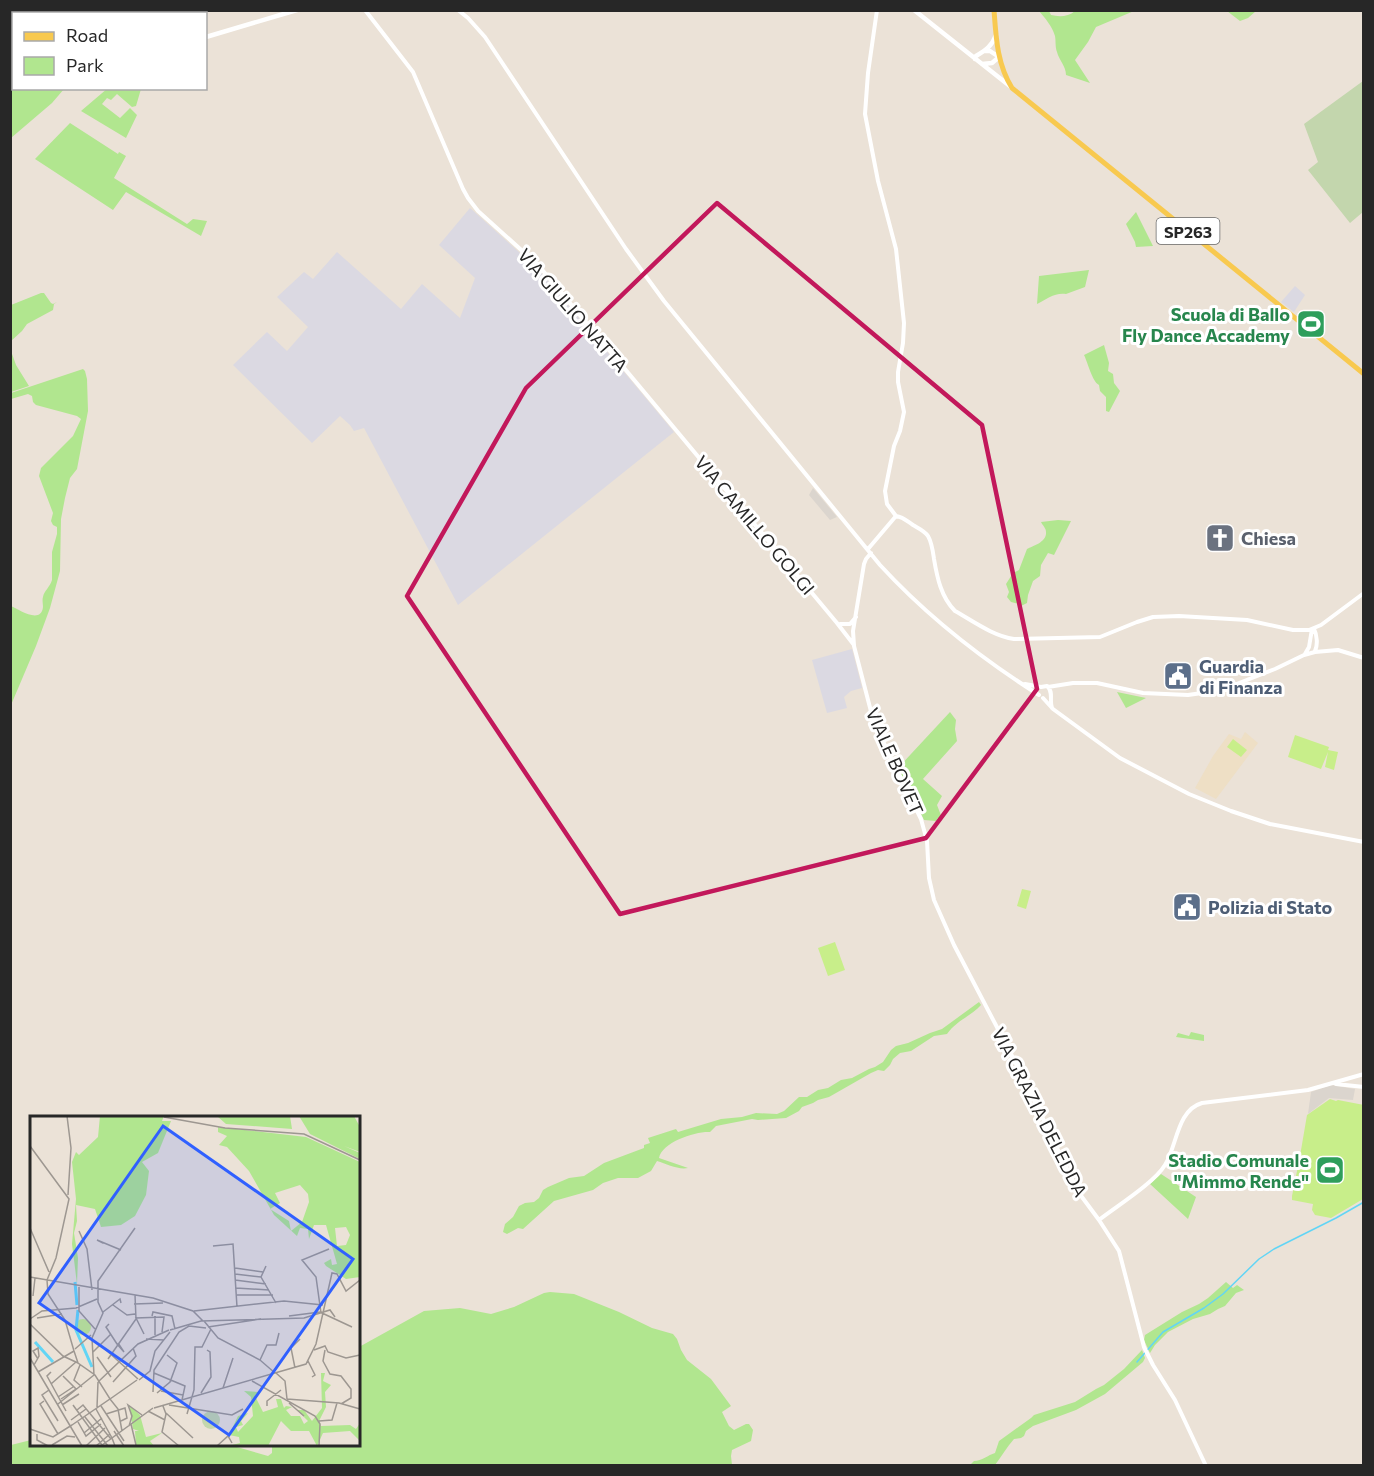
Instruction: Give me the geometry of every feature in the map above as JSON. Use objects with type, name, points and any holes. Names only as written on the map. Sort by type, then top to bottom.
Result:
[{"type":"main road","points":[[207,37],[297,10]]},
{"type":"main road","name":"SP263","points":[[914,10],[976,57],[1364,374]]},
{"type":"main road","points":[[994,10],[999,57],[1003,73],[1012,88]]},
{"type":"main road","points":[[976,57],[994,41],[996,33]]},
{"type":"main road","points":[[985,51],[990,51],[999,57]]},
{"type":"main road","points":[[982,64],[992,63],[999,57]]},
{"type":"street","name":"VIA GIULIO NATTA","points":[[365,10],[412,72],[468,198],[478,211],[539,266],[673,427]]},
{"type":"street","points":[[458,10],[485,37],[626,249],[664,301],[901,588],[938,621],[1041,696],[1053,709],[1120,758],[1164,783],[1231,811],[1270,824],[1364,842]]},
{"type":"street","points":[[877,10],[868,73],[865,117],[878,181],[896,249],[904,323],[898,372],[904,412],[885,491],[887,504],[896,516],[904,518],[928,536],[945,599],[949,605],[963,616],[998,635],[1014,639],[1100,637],[1153,617],[1179,616],[1247,620],[1293,630],[1314,630]]},
{"type":"street","name":"VIA CAMILLO GOLGI","points":[[673,427],[837,622],[854,646]]},
{"type":"street","points":[[854,646],[853,631],[864,564],[869,551],[896,516]]},
{"type":"street","points":[[1304,655],[1309,647],[1310,635],[1314,630],[1364,593]]},
{"type":"street","points":[[837,622],[842,625],[850,624],[856,617]]},
{"type":"street","points":[[1303,630],[1310,635]]},
{"type":"street","points":[[1314,630],[1317,643],[1317,649],[1314,652]]},
{"type":"street","points":[[1317,643],[1326,650]]},
{"type":"street","name":"VIALE BOVET","points":[[854,646],[874,723],[921,819],[927,841],[929,878],[934,900],[954,945],[985,1003]]},
{"type":"street","points":[[1309,647],[1314,652]]},
{"type":"street","points":[[1022,683],[1041,687],[1097,683],[1143,693],[1188,695],[1211,692],[1234,685],[1314,652],[1345,651],[1364,658]]},
{"type":"street","points":[[1041,696],[1047,698],[1065,685]]},
{"type":"street","points":[[1041,687],[1039,691],[1041,696]]},
{"type":"street","points":[[1048,687],[1051,690],[1050,702],[1053,709]]},
{"type":"street","name":"VIA GRAZIA DELEDDA","points":[[985,1003],[1070,1175],[1119,1251],[1144,1347],[1175,1400],[1206,1466]]},
{"type":"street","points":[[1099,1220],[1145,1185],[1164,1167],[1184,1117],[1195,1105],[1308,1090],[1364,1074]]},
{"type":"street","points":[[1357,1076],[1355,1083],[1361,1087]]},
{"type":"street","points":[[1348,1079],[1349,1085]]},
{"type":"street","points":[[1348,1079],[1361,1087]]},
{"type":"street","points":[[1332,1084],[1361,1087]]},
{"type":"highlighted area","points":[[717,203],[982,425],[1037,689],[926,838],[620,914],[407,596],[526,388]]},
{"type":"shaded area","points":[[470,208],[539,270],[674,432],[458,605],[364,428],[354,431],[340,416],[312,443],[233,365],[267,332],[287,351],[308,327],[277,297],[304,272],[313,279],[337,252],[401,309],[422,284],[460,318],[475,278],[439,245]]},
{"type":"shaded area","points":[[1295,286],[1305,295],[1294,312],[1281,302]]},
{"type":"shaded area","points":[[813,488],[837,517],[830,520],[809,495]]},
{"type":"shaded area","points":[[852,649],[862,688],[851,691],[844,697],[847,708],[827,713],[812,660]]},
{"type":"shaded area","points":[[1245,732],[1258,743],[1216,799],[1195,788],[1213,756],[1229,734],[1241,739]]},
{"type":"shaded area","points":[[1331,1085],[1355,1089],[1353,1100],[1329,1098],[1308,1114],[1311,1092]]},
{"type":"green space","points":[[11,10],[133,11],[12,12],[12,90],[63,90],[52,103],[11,138]]},
{"type":"green space","points":[[1039,11],[1049,11],[1051,15],[1060,16],[1075,11],[1134,11],[1096,27],[1075,60],[1090,83],[1066,75],[1056,50],[1054,32]]},
{"type":"green space","points":[[1227,11],[1256,11],[1240,21]]},
{"type":"green space","points":[[1363,81],[1363,212],[1350,223],[1308,170],[1318,162],[1304,124]]},
{"type":"green space","points":[[106,90],[141,90],[136,106],[132,107],[117,94],[111,100],[107,98],[102,104],[120,118],[130,108],[137,115],[126,138],[81,111]]},
{"type":"green space","points":[[70,123],[118,154],[119,152],[126,156],[114,178],[187,224],[193,219],[207,221],[201,236],[126,192],[113,210],[35,159]]},
{"type":"green space","points":[[1136,212],[1153,246],[1136,247],[1126,224]]},
{"type":"green space","points":[[1089,270],[1085,287],[1066,294],[1055,295],[1037,304],[1039,276]]},
{"type":"green space","points":[[44,293],[51,303],[57,302],[53,310],[27,324],[11,341],[11,305]]},
{"type":"green space","points":[[1104,345],[1109,363],[1108,371],[1113,374],[1114,383],[1120,391],[1109,412],[1106,411],[1106,397],[1092,376],[1084,355]]},
{"type":"green space","points":[[11,351],[16,365],[29,386],[11,392]]},
{"type":"green space","points":[[83,369],[87,379],[88,411],[77,469],[70,478],[61,519],[60,571],[50,608],[11,705],[11,606],[29,614],[38,615],[43,607],[44,595],[52,580],[52,552],[57,527],[51,521],[53,513],[39,476],[41,468],[73,436],[81,419],[36,405],[32,396],[28,394],[11,399],[11,393]]},
{"type":"green space","points":[[1071,521],[1054,555],[1048,553],[1041,565],[1040,576],[1033,581],[1027,603],[1021,606],[1011,602],[1007,597],[1009,592],[1006,584],[1013,573],[1019,570],[1027,549],[1039,543],[1046,535],[1041,522]]},
{"type":"green space","points":[[1117,692],[1146,698],[1126,708]]},
{"type":"green space","points":[[950,712],[956,720],[957,741],[923,779],[942,796],[937,805],[942,818],[936,821],[924,820],[898,768]]},
{"type":"green space","points":[[1295,735],[1329,747],[1328,750],[1338,752],[1334,770],[1325,767],[1328,752],[1321,769],[1288,757]]},
{"type":"green space","points":[[1233,739],[1247,750],[1241,757],[1227,747]]},
{"type":"green space","points":[[1022,889],[1031,891],[1026,909],[1017,906]]},
{"type":"green space","points":[[835,942],[845,970],[828,976],[818,948]]},
{"type":"green space","points":[[979,1002],[981,1005],[947,1034],[934,1036],[911,1051],[900,1053],[884,1071],[878,1070],[871,1073],[829,1097],[802,1107],[786,1118],[752,1119],[716,1126],[710,1132],[697,1133],[673,1142],[661,1152],[659,1158],[688,1168],[657,1161],[651,1171],[638,1178],[618,1178],[603,1183],[593,1190],[554,1201],[523,1229],[518,1228],[507,1234],[503,1232],[505,1224],[513,1217],[519,1206],[534,1202],[543,1190],[569,1178],[584,1176],[604,1163],[644,1148],[644,1145],[650,1143],[648,1138],[721,1119],[756,1113],[777,1114],[784,1111],[799,1097],[807,1097],[818,1090],[828,1088],[841,1080],[852,1078],[875,1067],[883,1062],[896,1046],[942,1029]]},
{"type":"green space","points":[[1191,1032],[1204,1035],[1204,1041],[1176,1037],[1178,1033],[1189,1036]]},
{"type":"green space","name":"Stadio Comunale \"Mimmo Rende\"","points":[[1330,1099],[1364,1105],[1363,1199],[1331,1218],[1315,1215],[1312,1210],[1313,1204],[1292,1200],[1307,1115]]},
{"type":"green space","points":[[1161,1174],[1196,1197],[1188,1219],[1150,1184]]},
{"type":"green space","points":[[1226,1282],[1233,1288],[1237,1285],[1244,1290],[1236,1293],[1225,1306],[1168,1332],[1150,1353],[1144,1340],[1145,1335],[1199,1304]]},
{"type":"green space","points":[[544,1293],[574,1294],[652,1328],[673,1334],[687,1360],[711,1379],[731,1406],[722,1412],[729,1426],[734,1430],[749,1424],[753,1430],[751,1441],[732,1450],[732,1465],[11,1465],[11,1445],[30,1440],[30,1446],[233,1446],[268,1456],[272,1453],[272,1446],[360,1446],[360,1346],[424,1311],[460,1308],[491,1314],[514,1307]]},
{"type":"green space","points":[[1142,1350],[1145,1358],[1143,1362],[1105,1394],[1076,1410],[1033,1426],[1026,1431],[1024,1436],[1014,1439],[995,1465],[970,1465],[974,1461],[995,1453],[999,1441],[1034,1415],[1075,1402],[1104,1385]]},
{"type":"waterway","points":[[1137,1362],[1163,1332],[1223,1294],[1259,1259],[1364,1202]]},
{"type":"place","name":"Scuola di Ballo Fly Dance Accademy","points":[[1311,324]]},
{"type":"place","name":"Chiesa","points":[[1220,538]]},
{"type":"place","name":"Guardia di Finanza","points":[[1178,676]]},
{"type":"place","name":"Polizia di Stato","points":[[1187,907]]},
{"type":"place","name":"Stadio Comunale \"Mimmo Rende\"","points":[[1330,1170]]}]
